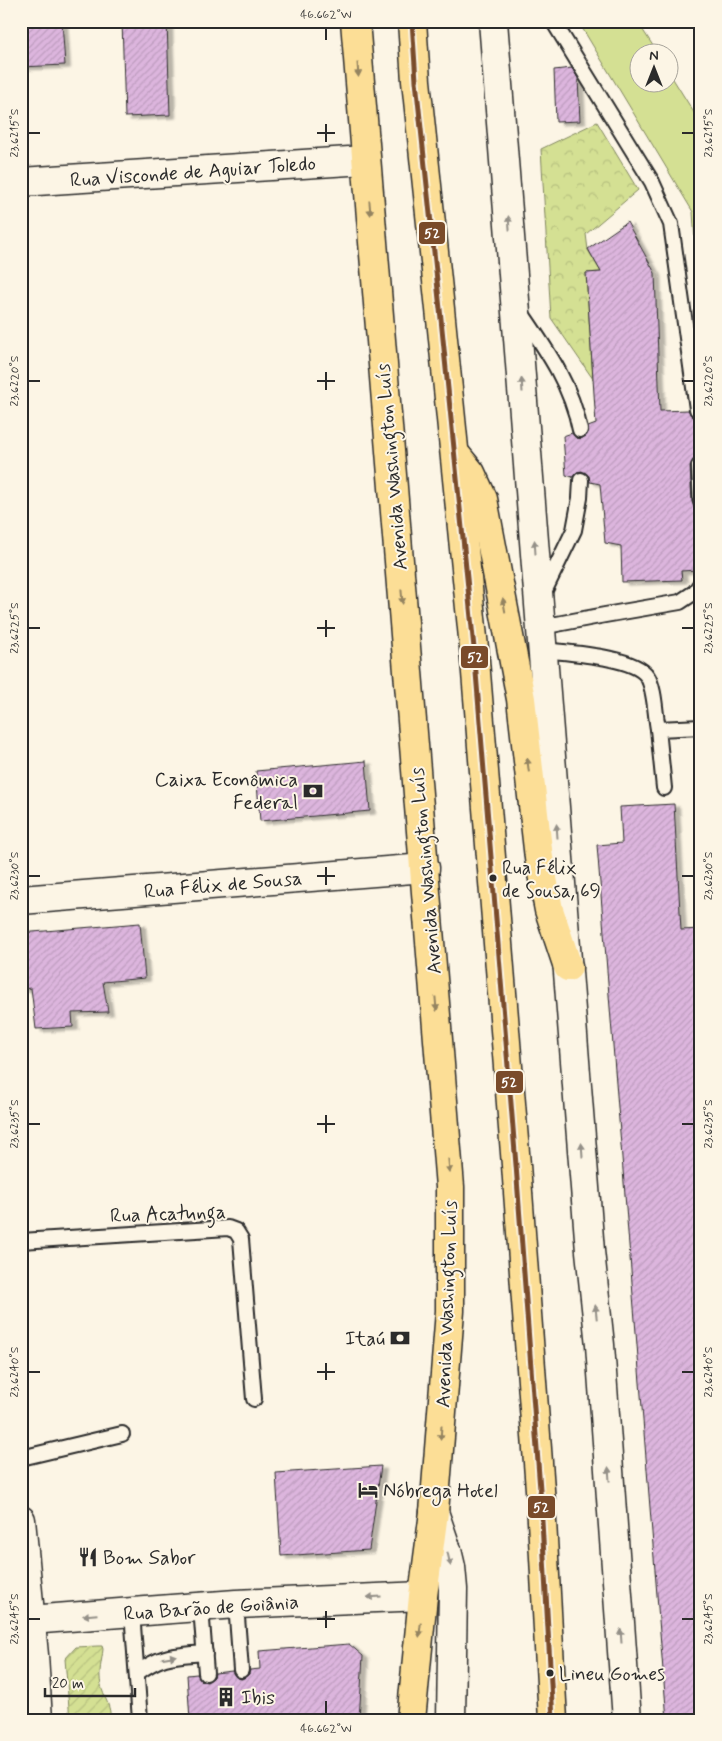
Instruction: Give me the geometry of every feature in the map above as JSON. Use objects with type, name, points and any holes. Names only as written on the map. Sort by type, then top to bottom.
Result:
[{"type":"highway","name":"Avenida Washington Luís","points":[[355,21],[450,1187],[450,1311],[434,1512],[423,1596],[411,1720]]},
{"type":"highway","points":[[412,21],[416,80],[455,453],[474,658],[516,1164],[541,1503],[552,1720]]},
{"type":"highway","points":[[455,453],[471,473],[483,499],[521,699],[539,858],[549,910],[568,967]]},
{"type":"street","points":[[493,21],[590,1251],[600,1345],[627,1720]]},
{"type":"street","name":"Rua Visconde de Aguiar Toledo","points":[[21,182],[366,160]]},
{"type":"street","name":"Rua Félix de Sousa","points":[[21,900],[425,868]]},
{"type":"street","points":[[434,1512],[449,1559],[453,1589],[452,1720]]},
{"type":"street","points":[[22,1537],[38,1720]]},
{"type":"street","name":"Rua Barão de Goiânia","points":[[30,1620],[236,1604],[423,1596]]},
{"type":"lane","points":[[554,21],[652,182],[671,224],[697,410]]},
{"type":"lane","points":[[516,304],[555,362],[577,414],[580,430]]},
{"type":"lane","points":[[699,466],[701,502]]},
{"type":"lane","points":[[541,626],[574,530],[580,498],[581,480]]},
{"type":"lane","points":[[541,626],[680,602],[696,592],[701,583]]},
{"type":"lane","points":[[541,626],[609,658],[637,668],[646,674],[650,683],[658,729],[664,788]]},
{"type":"lane","points":[[658,729],[701,727]]},
{"type":"lane","name":"Rua Acatunga","points":[[21,1241],[228,1228],[236,1231],[241,1239],[254,1399]]},
{"type":"lane","points":[[21,1458],[122,1434]]},
{"type":"lane","points":[[236,1604],[241,1670]]},
{"type":"lane","points":[[201,1607],[206,1673]]},
{"type":"lane","points":[[132,1612],[140,1720]]},
{"type":"lane","points":[[137,1673],[153,1662],[165,1657],[205,1652]]},
{"type":"green space","points":[[578,21],[637,21],[651,42],[630,42],[630,92],[680,92],[680,90],[701,124],[701,333],[693,212]]},
{"type":"green space","points":[[597,122],[638,190],[586,234],[588,250],[601,272],[586,273],[593,379],[551,318],[541,149]]},
{"type":"green space","points":[[102,1646],[100,1680],[110,1710],[110,1720],[70,1720],[65,1659],[76,1647]]},
{"type":"building","points":[[21,21],[62,21],[65,65],[21,67]]},
{"type":"building","points":[[122,21],[167,21],[170,115],[125,117]]},
{"type":"building","points":[[572,68],[578,78],[580,121],[556,122],[554,70]]},
{"type":"building","points":[[627,222],[655,273],[660,411],[688,410],[693,417],[701,417],[701,458],[694,459],[690,466],[692,502],[695,508],[698,570],[681,571],[682,580],[622,582],[621,546],[605,543],[600,484],[590,482],[589,476],[582,471],[577,472],[573,477],[566,475],[563,436],[572,433],[577,438],[583,438],[588,433],[588,427],[596,424],[586,273],[601,272],[588,249]]},
{"type":"building","name":"Caixa Econômica Federal","points":[[366,761],[370,811],[260,821],[256,771]]},
{"type":"building","points":[[674,804],[681,930],[701,929],[701,1720],[667,1720],[597,845],[622,843],[620,807]]},
{"type":"building","points":[[140,923],[145,978],[103,982],[108,1012],[72,1013],[73,1027],[36,1029],[31,988],[21,989],[21,933]]},
{"type":"building","points":[[381,1466],[369,1550],[281,1556],[276,1473]]},
{"type":"building","points":[[349,1644],[363,1656],[359,1720],[190,1720],[187,1675],[197,1674],[202,1681],[207,1682],[214,1677],[215,1673],[232,1671],[237,1678],[242,1679],[249,1674],[250,1670],[260,1669],[259,1651]]},
{"type":"transit line","name":"52","points":[[412,21],[416,81],[474,648],[541,1503],[553,1720]]},
{"type":"place","name":"Caixa Econômica Federal","points":[[313,791]]},
{"type":"place","name":"Rua Félix de Sousa, 69","points":[[493,878]]},
{"type":"place","name":"Itaú","points":[[400,1338]]},
{"type":"place","name":"Nóbrega Hotel","points":[[368,1490]]},
{"type":"place","name":"Bom Sabor","points":[[88,1557]]},
{"type":"place","name":"Lineu Gomes","points":[[550,1673]]},
{"type":"place","name":"Ibis","points":[[226,1697]]}]
